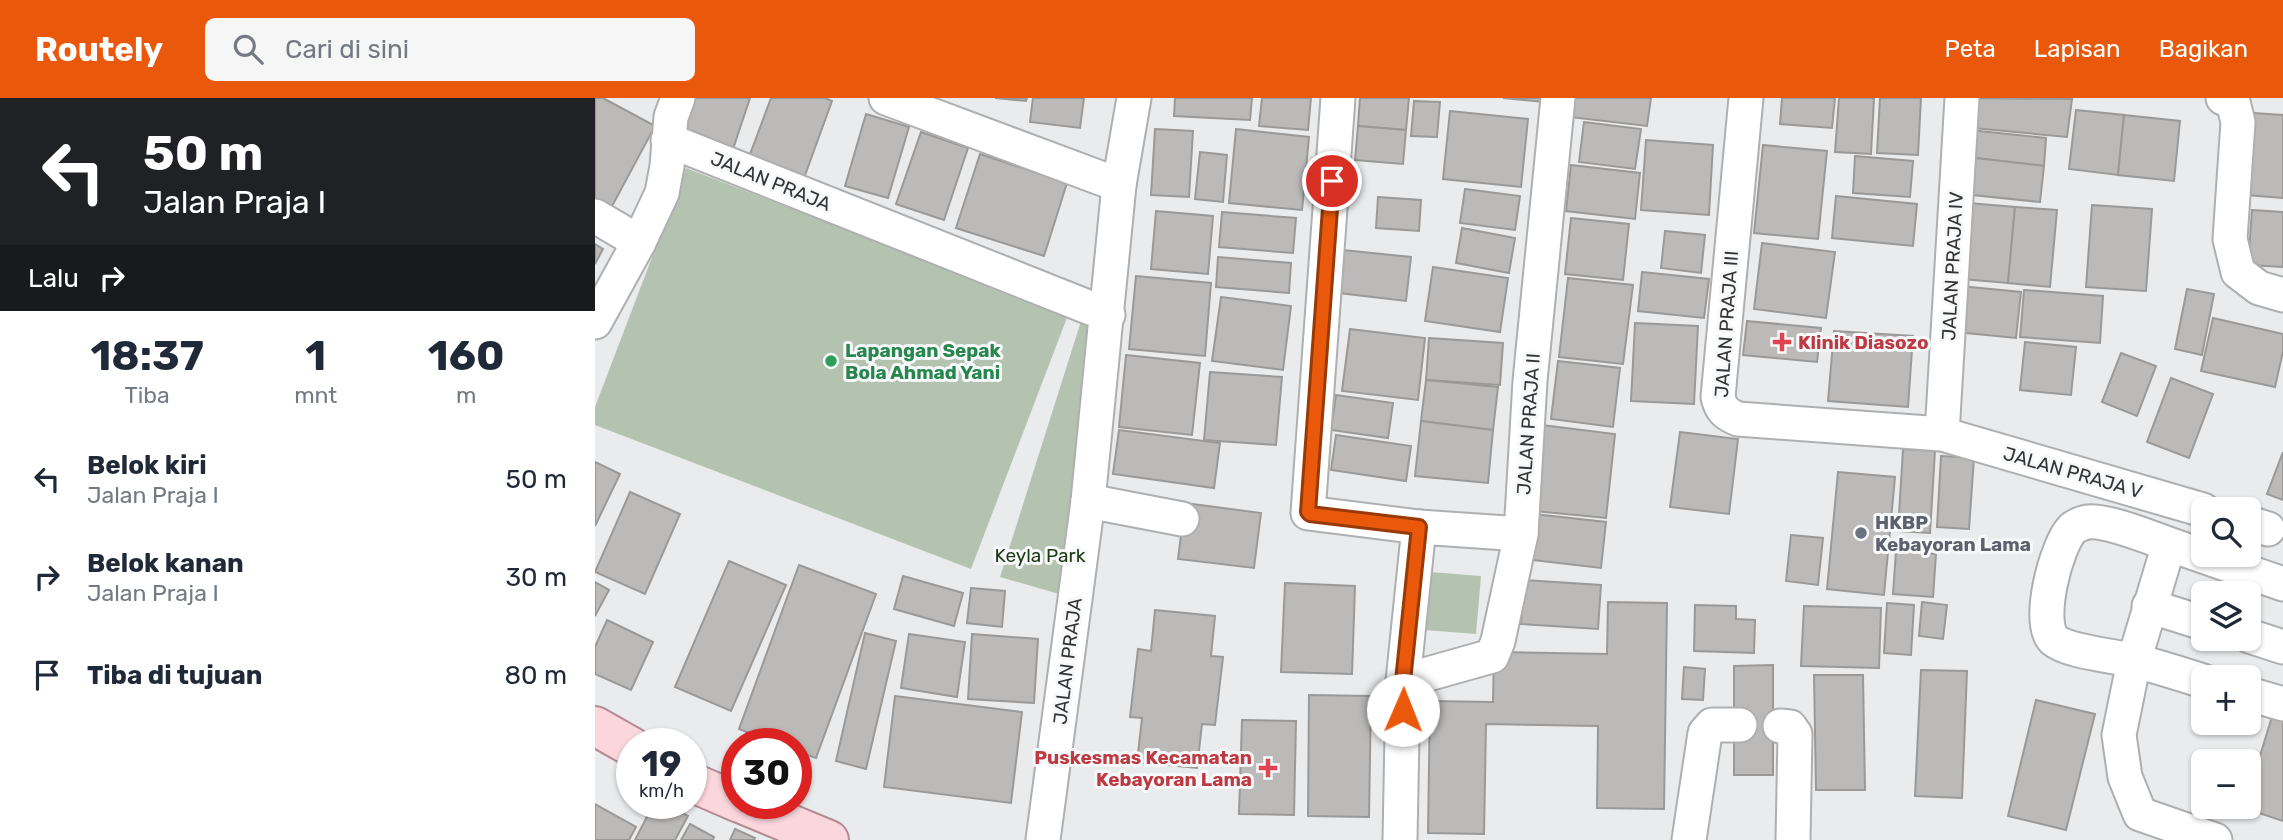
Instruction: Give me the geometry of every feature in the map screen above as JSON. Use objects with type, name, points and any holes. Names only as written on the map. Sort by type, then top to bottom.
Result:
[{"type":"main road","points":[[595,726],[616,738]]},
{"type":"main road","points":[[777,819],[829,840]]},
{"type":"street","points":[[595,322],[639,242],[662,193],[671,117],[678,98]]},
{"type":"street","points":[[886,98],[925,105],[1119,186]]},
{"type":"street","name":"JALAN PRAJA","points":[[1043,840],[1088,501],[1119,186],[1134,98]]},
{"type":"street","points":[[1338,98],[1308,512],[1419,527],[1521,534]]},
{"type":"street","name":"JALAN PRAJA II","points":[[1403,681],[1492,656],[1498,641],[1521,534],[1530,381],[1557,98]]},
{"type":"street","name":"JALAN PRAJA III","points":[[1746,98],[1718,397],[1720,407],[1727,415],[1738,419],[1943,434]]},
{"type":"street","name":"JALAN PRAJA IV","points":[[1943,434],[1962,98]]},
{"type":"street","points":[[2223,98],[2233,102],[2238,122],[2230,239],[2238,272],[2259,288],[2283,295]]},
{"type":"street","name":"JALAN PRAJA","points":[[668,140],[1108,315]]},
{"type":"street","points":[[595,216],[639,242]]},
{"type":"street","name":"JALAN PRAJA V","points":[[1943,434],[2191,506]]},
{"type":"street","points":[[1088,501],[1182,519]]},
{"type":"street","points":[[2191,678],[2134,661],[2064,648],[2052,638],[2047,608],[2049,592],[2058,558],[2073,529],[2085,522],[2099,522],[2283,584]]},
{"type":"street","points":[[1400,840],[1403,681],[1419,527]]},
{"type":"street","points":[[2174,546],[2167,551],[2150,606],[2134,661],[2119,735],[2125,777],[2140,814],[2215,840]]},
{"type":"street","points":[[2150,606],[2191,618]]},
{"type":"street","points":[[2261,640],[2283,647]]},
{"type":"street","points":[[2261,698],[2283,704]]},
{"type":"street","points":[[1689,840],[1705,733],[1712,725],[1740,725]]},
{"type":"street","points":[[1780,726],[1790,727],[1795,734],[1793,840]]},
{"type":"green space","name":"Lapangan Sepak Bola Ahmad Yani","points":[[686,168],[1068,315],[971,569],[595,425],[595,407]]},
{"type":"green space","name":"Keyla Park","points":[[1082,318],[1101,322],[1066,596],[1000,577]]},
{"type":"green space","points":[[1417,571],[1481,576],[1476,634],[1412,629]]},
{"type":"building","points":[[595,98],[603,98],[655,126],[610,210],[595,202]]},
{"type":"building","points":[[683,98],[750,98],[732,152],[672,132]]},
{"type":"building","points":[[771,98],[825,98],[832,101],[804,178],[749,157]]},
{"type":"building","points":[[995,98],[1027,98],[1026,101]]},
{"type":"building","points":[[1033,98],[1084,98],[1080,128],[1030,122]]},
{"type":"building","points":[[1175,98],[1252,98],[1250,120],[1174,116]]},
{"type":"building","points":[[1262,98],[1311,98],[1308,130],[1259,126]]},
{"type":"building","points":[[1360,98],[1409,98],[1406,130],[1358,126]]},
{"type":"building","points":[[1503,98],[1543,98],[1543,102]]},
{"type":"building","points":[[1572,98],[1651,98],[1647,126],[1569,117]]},
{"type":"building","points":[[1782,98],[1835,98],[1832,128],[1780,124]]},
{"type":"building","points":[[1839,98],[1874,98],[1871,154],[1835,152]]},
{"type":"building","points":[[1880,98],[1921,98],[1918,155],[1877,153]]},
{"type":"building","points":[[1966,98],[2072,99],[2067,137],[1963,127]]},
{"type":"building","points":[[1414,101],[1440,102],[1437,137],[1411,136]]},
{"type":"building","points":[[2076,110],[2124,115],[2118,175],[2069,169]]},
{"type":"building","points":[[1450,111],[1528,119],[1521,187],[1443,179]]},
{"type":"building","points":[[2253,113],[2283,115],[2283,198],[2246,195]]},
{"type":"building","points":[[866,114],[909,127],[888,198],[845,186]]},
{"type":"building","points":[[2124,115],[2180,121],[2174,181],[2118,175]]},
{"type":"building","points":[[1584,122],[1641,129],[1635,169],[1579,162]]},
{"type":"building","points":[[1358,126],[1406,130],[1403,164],[1355,160]]},
{"type":"building","points":[[1155,129],[1193,131],[1189,197],[1151,195]]},
{"type":"building","points":[[1236,129],[1309,137],[1302,210],[1229,203]]},
{"type":"building","points":[[1970,130],[2046,138],[2044,166],[1967,157]]},
{"type":"building","points":[[921,132],[968,148],[944,220],[896,204]]},
{"type":"building","points":[[1646,140],[1713,145],[1709,215],[1641,210]]},
{"type":"building","points":[[1763,145],[1827,151],[1818,239],[1754,233]]},
{"type":"building","points":[[1200,152],[1227,155],[1223,202],[1195,199]]},
{"type":"building","points":[[980,154],[1067,183],[1044,256],[956,228]]},
{"type":"building","points":[[1855,156],[1913,161],[1910,197],[1853,193]]},
{"type":"building","points":[[1967,157],[2044,166],[2040,202],[1963,194]]},
{"type":"building","points":[[1571,165],[1640,173],[1635,219],[1566,211]]},
{"type":"building","points":[[1465,189],[1520,196],[1515,230],[1460,223]]},
{"type":"building","points":[[1836,196],[1917,204],[1913,246],[1832,238]]},
{"type":"building","points":[[1378,197],[1421,200],[1419,231],[1376,228]]},
{"type":"building","points":[[1968,203],[2015,207],[2008,283],[1962,279]]},
{"type":"building","points":[[2092,205],[2152,209],[2146,291],[2086,287]]},
{"type":"building","points":[[2015,207],[2057,210],[2050,287],[2008,283]]},
{"type":"building","points":[[2252,210],[2283,212],[2283,267],[2248,265]]},
{"type":"building","points":[[1156,211],[1213,216],[1208,274],[1151,269]]},
{"type":"building","points":[[1222,212],[1296,218],[1293,253],[1219,247]]},
{"type":"building","points":[[1571,218],[1629,224],[1623,280],[1565,274]]},
{"type":"building","points":[[1462,228],[1515,238],[1509,273],[1456,263]]},
{"type":"building","points":[[1665,231],[1705,235],[1701,273],[1661,268]]},
{"type":"building","points":[[1762,243],[1835,252],[1826,318],[1754,309]]},
{"type":"building","points":[[595,244],[603,249],[595,264]]},
{"type":"building","points":[[1343,250],[1411,257],[1406,301],[1339,293]]},
{"type":"building","points":[[1218,257],[1291,263],[1289,293],[1216,287]]},
{"type":"building","points":[[1433,267],[1508,278],[1500,332],[1425,321]]},
{"type":"building","points":[[1642,272],[1709,279],[1704,318],[1638,311]]},
{"type":"building","points":[[1136,276],[1211,283],[1205,356],[1129,349]]},
{"type":"building","points":[[1568,278],[1633,285],[1623,364],[1559,357]]},
{"type":"building","points":[[1960,286],[2021,292],[2016,338],[1956,332]]},
{"type":"building","points":[[2187,289],[2214,294],[2202,355],[2175,349]]},
{"type":"building","points":[[2024,290],[2103,296],[2100,343],[2020,337]]},
{"type":"building","points":[[1221,297],[1291,306],[1283,370],[1212,361]]},
{"type":"building","points":[[2213,318],[2283,334],[2283,351],[2275,387],[2201,371]]},
{"type":"building","name":"Klinik Diasozo","points":[[1747,321],[1821,328],[1817,362],[1743,355]]},
{"type":"building","points":[[1635,323],[1698,326],[1694,404],[1631,401]]},
{"type":"building","points":[[1350,329],[1425,338],[1418,400],[1342,391]]},
{"type":"building","points":[[1834,331],[1913,336],[1908,407],[1828,401]]},
{"type":"building","points":[[1429,338],[1503,343],[1500,385],[1426,380]]},
{"type":"building","points":[[2025,342],[2076,347],[2071,395],[2020,390]]},
{"type":"building","points":[[2121,353],[2156,366],[2137,416],[2102,402]]},
{"type":"building","points":[[1126,355],[1200,363],[1192,435],[1119,427]]},
{"type":"building","points":[[1558,361],[1620,368],[1613,427],[1551,419]]},
{"type":"building","points":[[1210,372],[1282,377],[1276,445],[1204,440]]},
{"type":"building","points":[[2171,378],[2213,394],[2189,458],[2147,442]]},
{"type":"building","points":[[1426,380],[1498,387],[1493,430],[1421,421]]},
{"type":"building","points":[[1336,395],[1393,403],[1388,438],[1331,430]]},
{"type":"building","points":[[1421,421],[1493,430],[1488,483],[1415,476]]},
{"type":"building","points":[[1534,424],[1615,434],[1606,518],[1524,510]]},
{"type":"building","points":[[1119,430],[1220,443],[1214,488],[1113,474]]},
{"type":"building","points":[[1680,432],[1738,439],[1729,514],[1670,507]]},
{"type":"building","points":[[1336,435],[1411,446],[1406,481],[1331,470]]},
{"type":"building","points":[[1903,449],[1935,451],[1930,533],[1898,531]]},
{"type":"building","points":[[2283,452],[2283,500],[2267,494]]},
{"type":"building","points":[[1941,456],[1974,458],[1969,529],[1937,527]]},
{"type":"building","points":[[595,462],[620,474],[595,526]]},
{"type":"building","name":"HKBP Kebayoran Lama","points":[[1838,472],[1895,477],[1884,595],[1827,589]]},
{"type":"building","points":[[630,492],[680,514],[645,594],[595,572]]},
{"type":"building","points":[[1185,503],[1261,513],[1254,568],[1178,559]]},
{"type":"building","points":[[1525,513],[1606,522],[1601,568],[1523,559]]},
{"type":"building","points":[[1791,535],[1823,538],[1818,585],[1786,581]]},
{"type":"building","points":[[1896,551],[1936,554],[1933,597],[1893,594]]},
{"type":"building","points":[[729,561],[786,585],[731,711],[675,687]]},
{"type":"building","points":[[799,565],[876,594],[816,758],[812,757],[812,728],[739,728]]},
{"type":"building","points":[[903,576],[963,593],[954,626],[894,609]]},
{"type":"building","points":[[1524,580],[1601,585],[1598,629],[1521,624]]},
{"type":"building","points":[[595,582],[609,590],[595,616]]},
{"type":"building","points":[[1285,583],[1355,586],[1352,674],[1281,672]]},
{"type":"building","points":[[971,588],[1005,591],[1002,627],[967,623]]},
{"type":"building","points":[[1608,602],[1667,603],[1664,809],[1597,808],[1598,726],[1486,724],[1484,834],[1428,833],[1430,701],[1493,702],[1494,652],[1607,654]]},
{"type":"building","points":[[1922,602],[1947,605],[1943,639],[1919,636]]},
{"type":"building","points":[[1887,603],[1914,605],[1911,655],[1884,653]]},
{"type":"building","points":[[1695,605],[1736,606],[1736,619],[1755,620],[1754,653],[1694,651]]},
{"type":"building","points":[[1804,606],[1881,608],[1879,668],[1801,666]]},
{"type":"building","points":[[1155,610],[1215,616],[1211,656],[1223,657],[1215,725],[1202,724],[1197,768],[1137,762],[1142,718],[1130,717],[1138,649],[1151,651]]},
{"type":"building","points":[[607,620],[653,642],[631,690],[595,674],[595,647]]},
{"type":"building","points":[[865,633],[896,641],[866,769],[836,761]]},
{"type":"building","points":[[909,634],[965,642],[957,697],[901,688]]},
{"type":"building","points":[[972,634],[1038,639],[1034,703],[968,699]]},
{"type":"building","points":[[1773,665],[1773,775],[1734,775],[1734,666]]},
{"type":"building","points":[[1684,667],[1705,669],[1703,700],[1682,699]]},
{"type":"building","points":[[1921,670],[1967,671],[1962,798],[1915,796]]},
{"type":"building","points":[[1814,675],[1863,675],[1865,790],[1816,790]]},
{"type":"building","points":[[1309,695],[1371,696],[1369,817],[1308,816]]},
{"type":"building","points":[[895,696],[1022,712],[1011,803],[884,787]]},
{"type":"building","points":[[2036,700],[2095,714],[2066,830],[2008,816]]},
{"type":"building","points":[[2274,710],[2283,713],[2283,821],[2261,814],[2261,753]]},
{"type":"building","name":"Puskesmas Kecamatan Kebayoran Lama","points":[[1242,720],[1296,721],[1294,815],[1239,814]]},
{"type":"building","points":[[595,804],[616,816],[616,819],[622,819],[636,827],[629,840],[595,840]]},
{"type":"building","points":[[646,819],[686,819],[675,840],[635,840]]},
{"type":"building","points":[[690,824],[714,837],[713,840],[681,840]]},
{"type":"building","points":[[735,829],[755,838],[754,840],[730,840]]},
{"type":"place","name":"Klinik Diasozo","points":[[1782,342]]},
{"type":"place","name":"Lapangan Sepak Bola Ahmad Yani","points":[[831,361]]},
{"type":"place","name":"HKBP Kebayoran Lama","points":[[1861,533]]},
{"type":"place","name":"Puskesmas Kecamatan Kebayoran Lama","points":[[1268,768]]},
{"type":"route","points":[[1332,181],[1308,512],[1419,527],[1403,681],[1403,710]]}]
